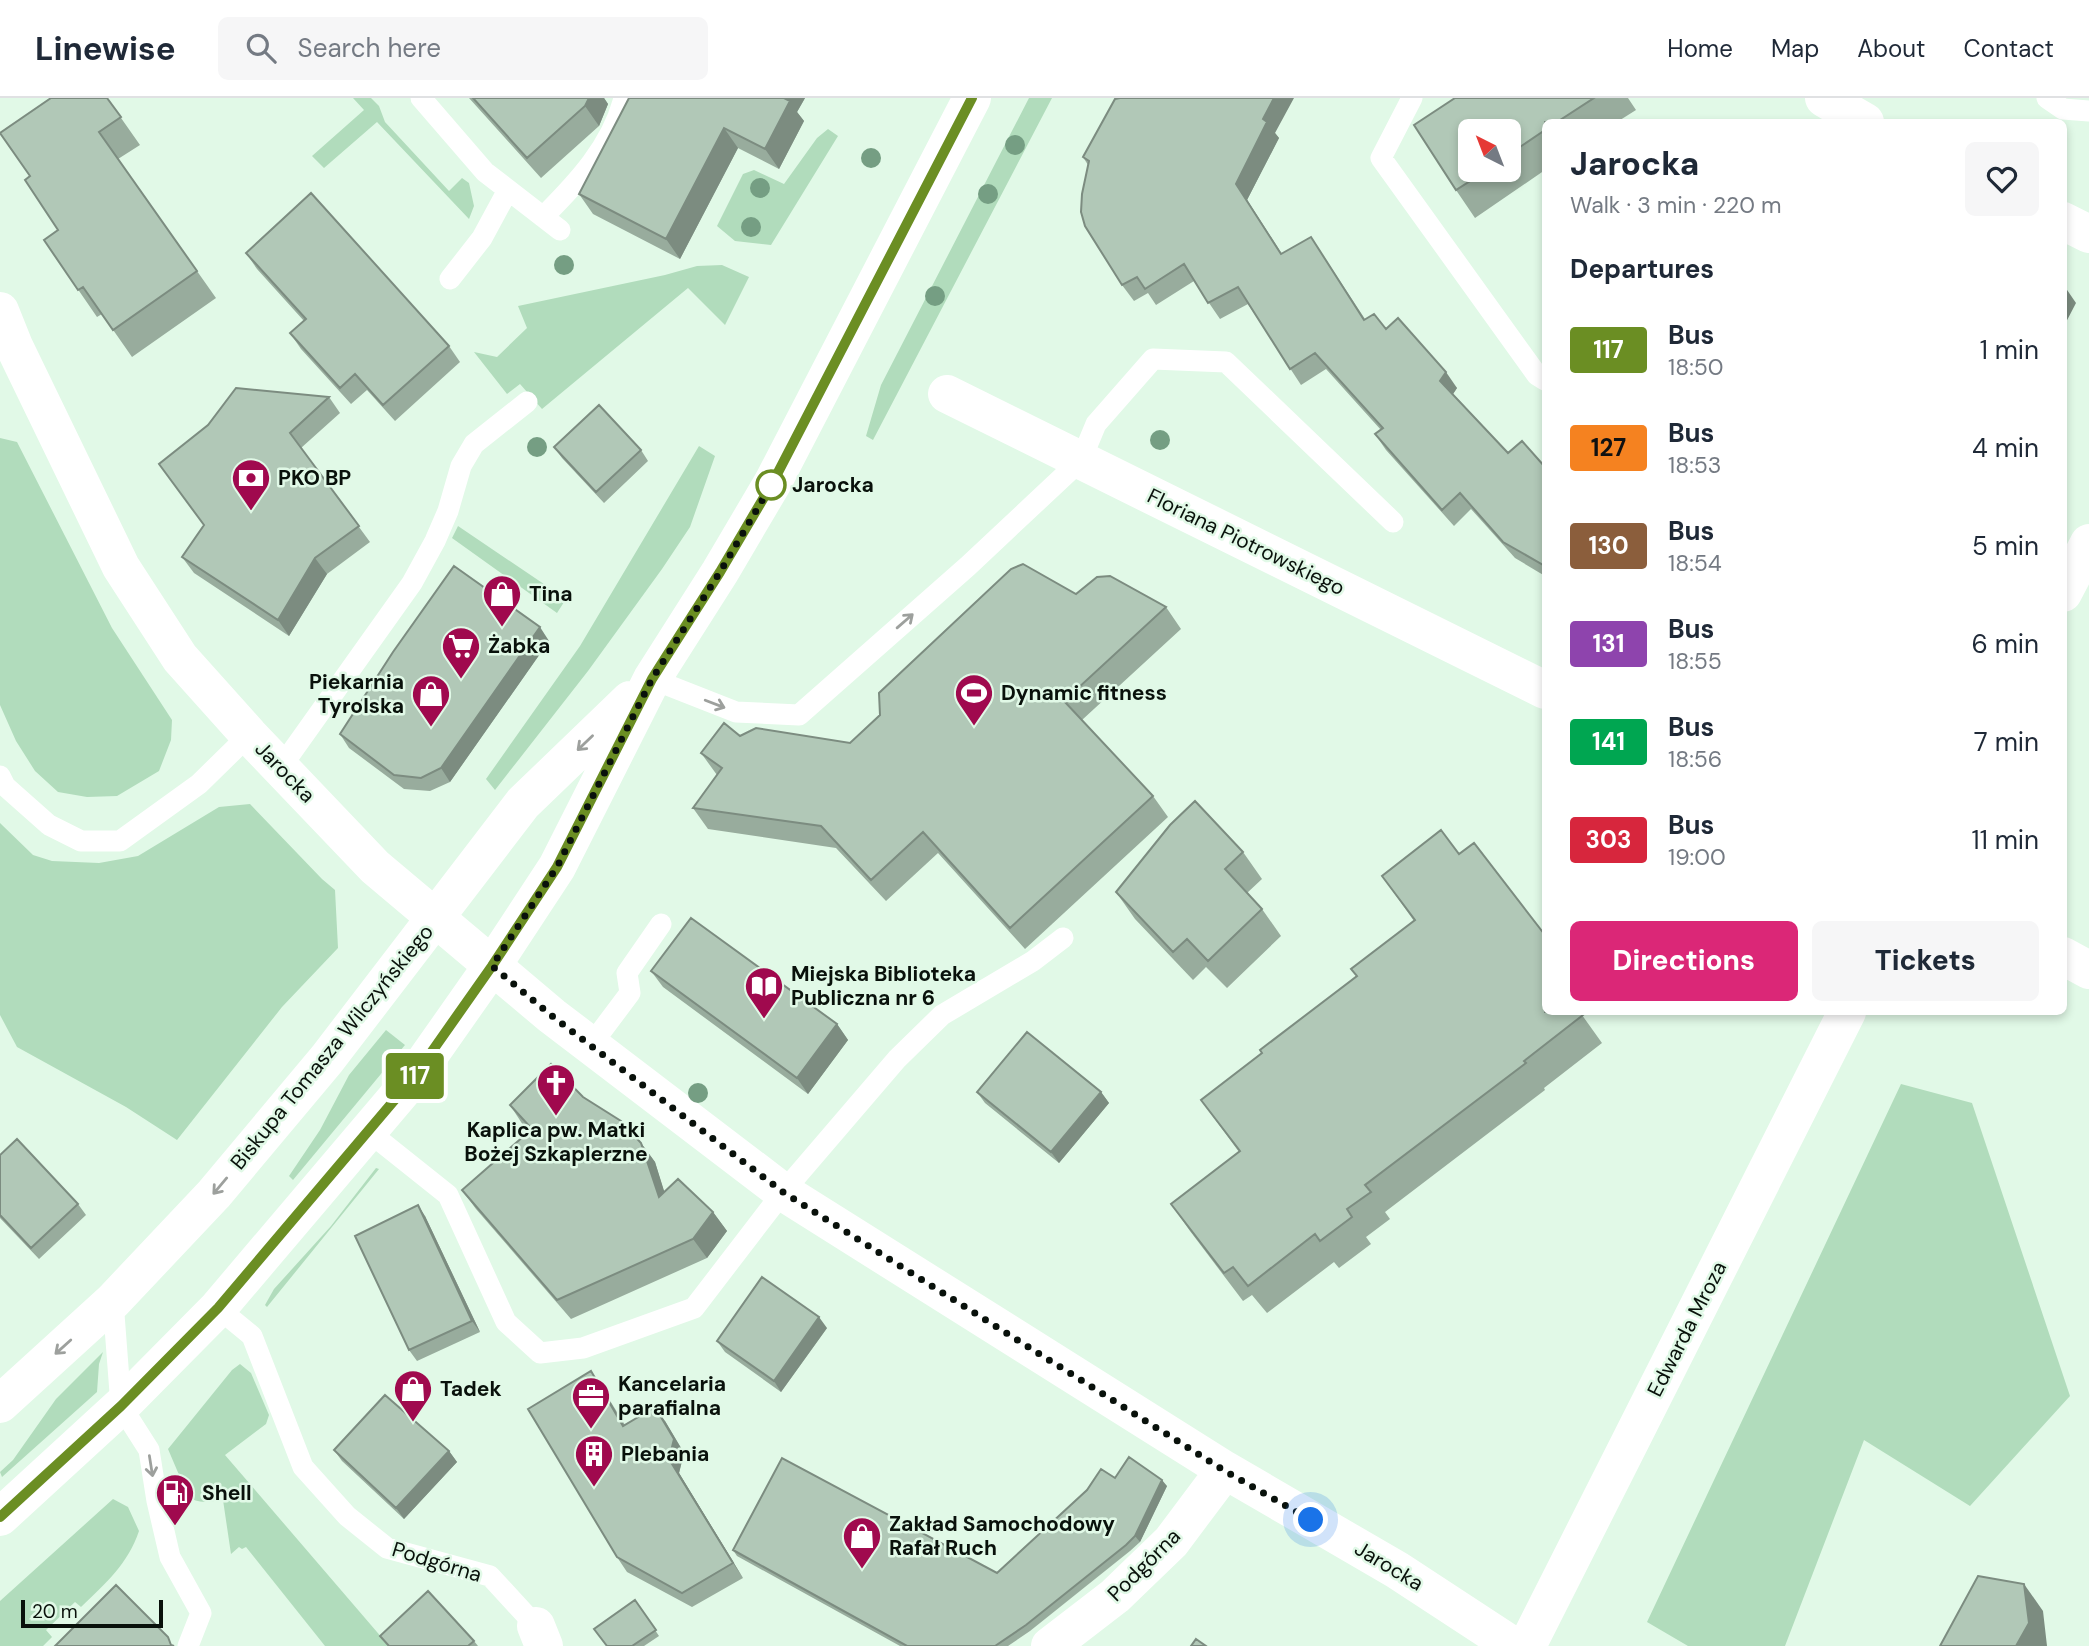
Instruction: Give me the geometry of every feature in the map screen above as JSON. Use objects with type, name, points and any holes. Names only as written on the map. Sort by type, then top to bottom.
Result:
[{"type":"street","name":"Biskupa Tomasza Wilczyńskiego","points":[[0,1517],[121,1406],[218,1308],[414,1077],[492,966],[557,867],[652,679],[773,482],[972,98]]},
{"type":"street","points":[[1824,98],[1860,119]]},
{"type":"street","points":[[2067,223],[2089,234]]},
{"type":"street","name":"Jarocka","points":[[5,339],[121,567],[180,657],[249,735],[375,867],[590,1045],[783,1192],[1225,1471],[1397,1570],[1513,1646]]},
{"type":"street","name":"Floriana Piotrowskiego","points":[[947,394],[1542,689]]},
{"type":"street","points":[[2067,585],[2089,543]]},
{"type":"street","name":"Biskupa Tomasza Wilczyńskiego","points":[[0,1404],[113,1301],[214,1194],[327,1059],[523,803],[652,679]]},
{"type":"street","points":[[2067,958],[2089,970]]},
{"type":"street","name":"Edwarda Mroza","points":[[1527,1646],[1845,1015]]},
{"type":"street","name":"Podgórna","points":[[1050,1646],[1115,1596],[1171,1542],[1225,1471]]},
{"type":"lane","points":[[421,98],[485,172],[560,230]]},
{"type":"lane","points":[[543,217],[597,155],[607,140],[624,98]]},
{"type":"lane","points":[[1412,98],[1381,158],[1537,375],[1542,378]]},
{"type":"lane","points":[[2047,98],[2063,109],[2089,111]]},
{"type":"lane","points":[[450,279],[482,238],[508,190]]},
{"type":"lane","points":[[652,679],[736,712],[799,715],[968,566],[1081,460],[1096,424],[1153,359],[1226,362],[1393,522]]},
{"type":"lane","points":[[281,767],[412,583],[444,521],[461,466],[474,444],[527,402]]},
{"type":"lane","points":[[0,776],[5,786],[49,825],[81,841],[120,841],[199,784],[249,735]]},
{"type":"lane","points":[[590,1045],[630,993],[626,973],[661,924]]},
{"type":"lane","points":[[369,1132],[448,1195],[506,1321],[540,1353],[583,1348],[694,1308],[783,1192],[897,1059],[942,1015],[1033,961],[1063,938]]},
{"type":"lane","points":[[113,1301],[121,1406],[149,1450],[170,1557],[201,1613],[188,1646]]},
{"type":"lane","name":"Podgórna","points":[[218,1308],[252,1336],[303,1467],[347,1516],[387,1548],[490,1576],[540,1636]]},
{"type":"green space","points":[[353,98],[371,98],[379,106],[385,122],[449,191],[462,178],[469,183],[474,206],[469,219],[377,122],[324,168],[312,156],[364,110]]},
{"type":"green space","points":[[1029,98],[1052,98],[873,440],[866,436],[881,385]]},
{"type":"green space","points":[[828,129],[838,136],[771,245],[735,241],[717,226],[743,174],[754,170],[784,184],[817,138]]},
{"type":"green space","points":[[722,265],[749,277],[725,325],[688,288],[542,409],[520,384],[507,394],[474,352],[497,357],[527,328],[518,306],[697,266]]},
{"type":"green space","points":[[0,438],[17,442],[112,628],[172,720],[171,740],[159,771],[117,796],[87,797],[58,792],[35,771],[16,741],[0,705]]},
{"type":"green space","points":[[699,446],[715,456],[690,527],[588,671],[495,790],[486,779],[580,646]]},
{"type":"green space","points":[[458,526],[566,599],[557,613],[452,538]]},
{"type":"green space","points":[[250,804],[335,890],[338,948],[282,1007],[177,1140],[126,1107],[17,1047],[0,1015],[0,823],[33,855],[52,861],[99,863],[138,856],[219,807]]},
{"type":"green space","points":[[386,1030],[405,1045],[293,1180],[289,1176],[320,1130],[349,1075]]},
{"type":"green space","points":[[1901,1084],[1972,1103],[2070,1396],[1970,1506],[1864,1440],[1785,1646],[1688,1646],[1647,1622]]},
{"type":"green space","points":[[376,1168],[379,1169],[267,1307],[265,1305],[274,1289],[331,1226]]},
{"type":"green space","points":[[103,1352],[99,1364],[97,1392],[2,1477],[0,1472],[13,1460],[56,1399]]},
{"type":"green space","points":[[240,1364],[251,1373],[269,1415],[266,1424],[225,1455],[389,1646],[325,1646],[246,1547],[239,1547],[231,1554],[223,1500],[200,1501],[188,1496],[168,1449],[232,1370]]},
{"type":"green space","points":[[113,1499],[128,1507],[139,1531],[129,1554],[107,1582],[81,1607],[75,1602],[46,1630],[52,1637],[43,1646],[0,1646],[0,1601]]},
{"type":"building","points":[[51,98],[107,98],[121,117],[99,132],[197,271],[113,330],[83,287],[78,290],[44,240],[58,230],[25,180],[30,176],[0,133]]},
{"type":"building","points":[[473,98],[589,98],[585,106],[527,158]]},
{"type":"building","points":[[629,98],[784,98],[790,101],[765,149],[724,128],[666,239],[579,194]]},
{"type":"building","points":[[1274,98],[1263,119],[1267,122],[1236,184],[1281,254],[1311,237],[1364,320],[1374,314],[1386,329],[1398,318],[1446,372],[1440,381],[1508,453],[1522,441],[1542,464],[1542,564],[1503,542],[1460,493],[1442,510],[1375,434],[1383,428],[1315,353],[1290,369],[1238,287],[1208,303],[1184,264],[1145,289],[1137,277],[1122,285],[1085,226],[1081,212],[1089,161],[1083,157],[1115,99]]},
{"type":"building","points":[[1455,98],[1594,98],[1562,119],[1542,119],[1542,132],[1521,146],[1521,119],[1458,119],[1458,182],[1468,182],[1456,190],[1414,125]]},
{"type":"building","points":[[311,193],[449,346],[383,405],[355,374],[340,388],[290,333],[306,319],[246,253]]},
{"type":"building","points":[[236,388],[329,397],[290,433],[359,526],[315,558],[278,620],[182,557],[204,525],[159,464],[208,425]]},
{"type":"building","points":[[599,405],[641,450],[596,492],[554,447]]},
{"type":"building","points":[[1023,564],[1076,594],[1097,577],[1110,576],[1166,607],[1064,701],[1153,796],[1010,928],[923,832],[871,880],[821,826],[693,808],[722,768],[701,753],[724,723],[740,736],[756,728],[850,743],[880,715],[879,693],[1011,569]]},
{"type":"building","points":[[454,566],[540,627],[441,768],[421,778],[394,775],[340,734],[393,652]]},
{"type":"building","points":[[1195,801],[1243,852],[1225,869],[1262,909],[1208,961],[1187,939],[1173,952],[1116,892],[1170,825]]},
{"type":"building","points":[[1441,830],[1459,854],[1474,843],[1542,931],[1542,1015],[1583,1015],[1524,1061],[1526,1063],[1365,1185],[1371,1192],[1347,1209],[1352,1217],[1320,1241],[1315,1234],[1248,1286],[1233,1267],[1224,1273],[1171,1204],[1240,1151],[1201,1100],[1262,1053],[1260,1050],[1357,976],[1351,969],[1415,920],[1382,876]]},
{"type":"building","name":"Miejska Biblioteka Publiczna nr 6","points":[[691,918],[837,1024],[797,1078],[651,971]]},
{"type":"building","points":[[1027,1032],[1101,1092],[1051,1152],[977,1092]]},
{"type":"building","points":[[551,1064],[583,1097],[621,1121],[641,1143],[659,1197],[678,1179],[713,1212],[693,1239],[557,1300],[462,1190],[532,1129],[510,1105]]},
{"type":"building","points":[[17,1139],[78,1204],[31,1248],[0,1215],[0,1155]]},
{"type":"building","points":[[418,1205],[472,1321],[409,1350],[355,1236]]},
{"type":"building","points":[[762,1277],[819,1317],[774,1381],[717,1341]]},
{"type":"building","name":"Plebania","points":[[591,1371],[623,1426],[655,1407],[674,1439],[669,1459],[733,1563],[682,1593],[617,1557],[528,1409]]},
{"type":"building","points":[[385,1395],[449,1451],[396,1508],[334,1450]]},
{"type":"building","points":[[1129,1457],[1162,1480],[1135,1536],[1026,1625],[995,1646],[907,1646],[733,1550],[782,1458],[997,1573],[1087,1490],[1101,1469],[1115,1478]]},
{"type":"building","points":[[1978,1576],[2024,1584],[2029,1623],[2016,1646],[1940,1646]]},
{"type":"building","points":[[116,1585],[174,1646],[55,1646]]},
{"type":"building","points":[[428,1591],[474,1641],[468,1646],[389,1646],[380,1636]]},
{"type":"building","points":[[635,1600],[656,1630],[632,1646],[607,1646],[594,1629]]},
{"type":"building","points":[[1196,1639],[1206,1646],[1191,1646]]},
{"type":"bus line","name":"117","points":[[0,1517],[121,1406],[218,1308],[414,1077],[492,966],[557,867],[652,679],[773,482],[972,98]]},
{"type":"place","name":"Jarocka","points":[[771,485]]},
{"type":"place","name":"PKO BP","points":[[251,512]]},
{"type":"place","name":"Tina","points":[[502,628]]},
{"type":"place","name":"Żabka","points":[[461,680]]},
{"type":"place","name":"Dynamic fitness","points":[[974,727]]},
{"type":"place","name":"Piekarnia Tyrolska","points":[[431,728]]},
{"type":"place","name":"Miejska Biblioteka Publiczna nr 6","points":[[764,1020]]},
{"type":"place","name":"Kaplica pw. Matki Bożej Szkaplerzne","points":[[556,1117]]},
{"type":"place","name":"Tadek","points":[[413,1423]]},
{"type":"place","name":"Kancelaria parafialna","points":[[591,1430]]},
{"type":"place","name":"Plebania","points":[[594,1488]]},
{"type":"place","name":"Shell","points":[[175,1527]]},
{"type":"place","name":"Zakład Samochodowy Rafał Ruch","points":[[862,1570]]},
{"type":"route","points":[[771,485],[773,482],[652,679],[557,867],[492,966],[552,1016],[783,1192],[1225,1471],[1311,1520]]}]
